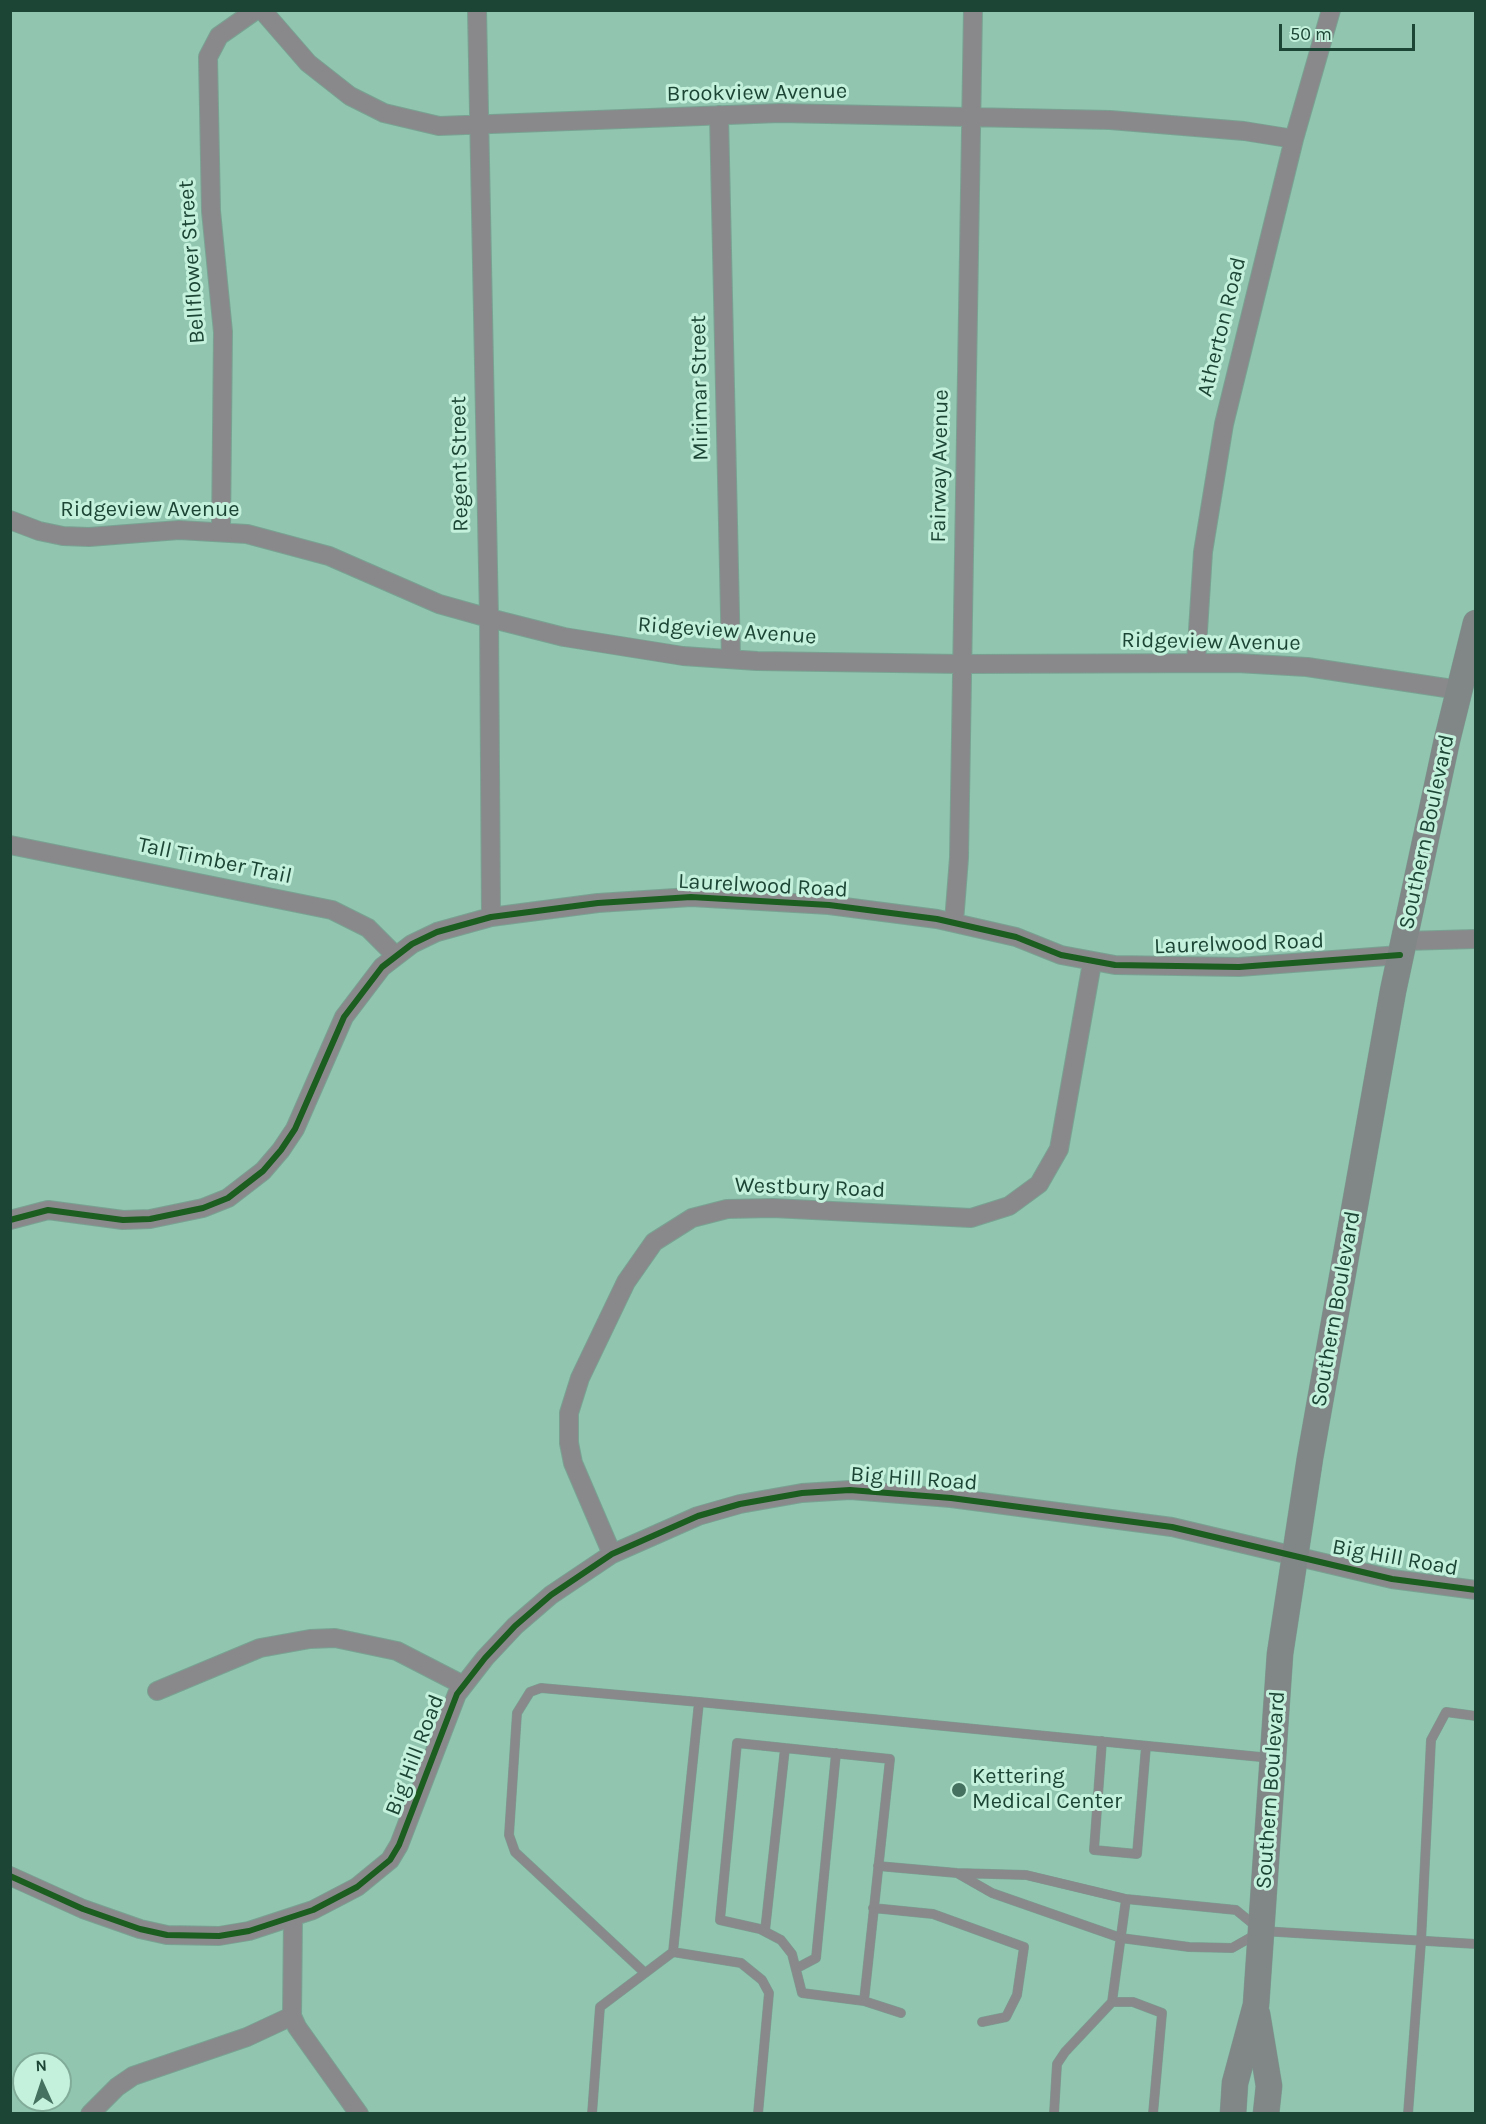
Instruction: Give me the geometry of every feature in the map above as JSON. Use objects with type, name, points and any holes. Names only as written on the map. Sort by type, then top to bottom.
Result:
[{"type":"street","name":"Bellflower Street","points":[[221,531],[223,332],[211,200],[208,57],[219,36],[256,10]]},
{"type":"street","name":"Brookview Avenue","points":[[262,10],[308,63],[350,96],[384,113],[421,123],[479,126],[780,113],[1110,120],[1244,131],[1294,139]]},
{"type":"street","name":"Regent Street","points":[[477,10],[489,618],[490,917]]},
{"type":"street","name":"Fairway Avenue","points":[[954,922],[959,858],[973,10]]},
{"type":"street","name":"Atherton Road","points":[[1196,662],[1203,552],[1218,456],[1294,139],[1331,10]]},
{"type":"street","name":"Mirimar Street","points":[[719,115],[731,659]]},
{"type":"street","name":"Ridgeview Avenue","points":[[10,520],[39,531],[89,537],[154,530],[221,531],[247,534],[293,544],[329,556],[439,604],[489,618],[623,648],[731,659],[1097,665],[1196,662],[1307,667],[1459,690]]},
{"type":"street","name":"Southern Boulevard","points":[[1233,2114],[1235,2083],[1256,2005],[1271,1758],[1280,1654],[1295,1556],[1356,1193],[1402,948],[1476,623]]},
{"type":"street","name":"Tall Timber Trail","points":[[10,845],[332,910],[368,928],[396,956]]},
{"type":"street","name":"Laurelwood Road","points":[[10,1220],[48,1210],[123,1220],[150,1219],[203,1208],[228,1198],[263,1171],[290,1136],[344,1017],[362,989],[396,956],[437,932],[490,917],[598,903],[692,897],[829,905],[954,922],[1016,937],[1061,955],[1092,963],[1220,967],[1476,939]]},
{"type":"street","name":"Westbury Road","points":[[612,1554],[573,1462],[569,1443],[569,1413],[580,1378],[626,1282],[654,1242],[692,1218],[727,1209],[971,1218],[1010,1206],[1039,1184],[1059,1149],[1092,963]]},
{"type":"street","name":"Big Hill Road","points":[[10,1876],[83,1909],[141,1929],[167,1935],[219,1936],[293,1918],[357,1887],[390,1860],[399,1845],[441,1732],[464,1685],[515,1626],[551,1595],[612,1554],[660,1531],[709,1513],[802,1493],[849,1490],[951,1498],[1160,1525],[1392,1580],[1476,1590]]},
{"type":"street","points":[[157,1690],[260,1648],[310,1639],[335,1638],[397,1651],[464,1685]]},
{"type":"street","points":[[293,1918],[292,2016],[297,2027],[359,2114]]},
{"type":"street","name":"Southern Boulevard","points":[[1256,2005],[1269,2086],[1266,2114]]},
{"type":"street","points":[[90,2114],[117,2087],[134,2076],[247,2037],[292,2016]]},
{"type":"lane","points":[[645,1973],[515,1852],[509,1835],[517,1713],[530,1692],[541,1688],[699,1702],[1271,1758]]},
{"type":"lane","points":[[673,1952],[699,1702]]},
{"type":"lane","points":[[1408,2114],[1421,1942],[1431,1740],[1446,1712],[1476,1716]]},
{"type":"lane","points":[[1102,1742],[1094,1850],[1137,1854],[1146,1746]]},
{"type":"lane","points":[[864,2001],[890,1759],[737,1743],[720,1920],[765,1931],[781,1940],[792,1953],[802,1993],[864,2001],[901,2013]]},
{"type":"lane","points":[[765,1931],[785,1748]]},
{"type":"lane","points":[[797,1968],[816,1958],[836,1753]]},
{"type":"lane","points":[[878,1866],[957,1873],[1026,1875],[1126,1899],[1236,1910],[1262,1931]]},
{"type":"lane","points":[[957,1873],[992,1893],[1121,1938],[1189,1947],[1232,1948],[1262,1931],[1476,1944]]},
{"type":"lane","points":[[1054,2114],[1057,2064],[1112,2002],[1126,1899]]},
{"type":"lane","points":[[873,1908],[933,1914],[1024,1947],[1017,1995],[1006,2017],[982,2022]]},
{"type":"lane","points":[[592,2114],[600,2007],[673,1952],[741,1963],[762,1980],[769,1993],[758,2114]]},
{"type":"lane","points":[[1112,2002],[1133,2002],[1162,2013],[1153,2114]]},
{"type":"cycle path","points":[[10,1220],[48,1210],[123,1220],[150,1219],[203,1208],[228,1198],[263,1171],[281,1150],[295,1129],[344,1017],[382,967],[412,944],[437,932],[491,917],[598,903],[691,897],[829,905],[937,919],[1016,937],[1061,955],[1115,965],[1239,967],[1400,955]]},
{"type":"cycle path","points":[[10,1876],[83,1909],[140,1929],[167,1935],[219,1936],[249,1931],[313,1910],[357,1887],[390,1860],[399,1845],[457,1694],[485,1658],[515,1626],[551,1595],[612,1554],[698,1516],[740,1504],[802,1493],[850,1490],[951,1498],[1172,1527],[1392,1579],[1476,1590]]},
{"type":"place","name":"Kettering Medical Center","points":[[959,1790]]}]
